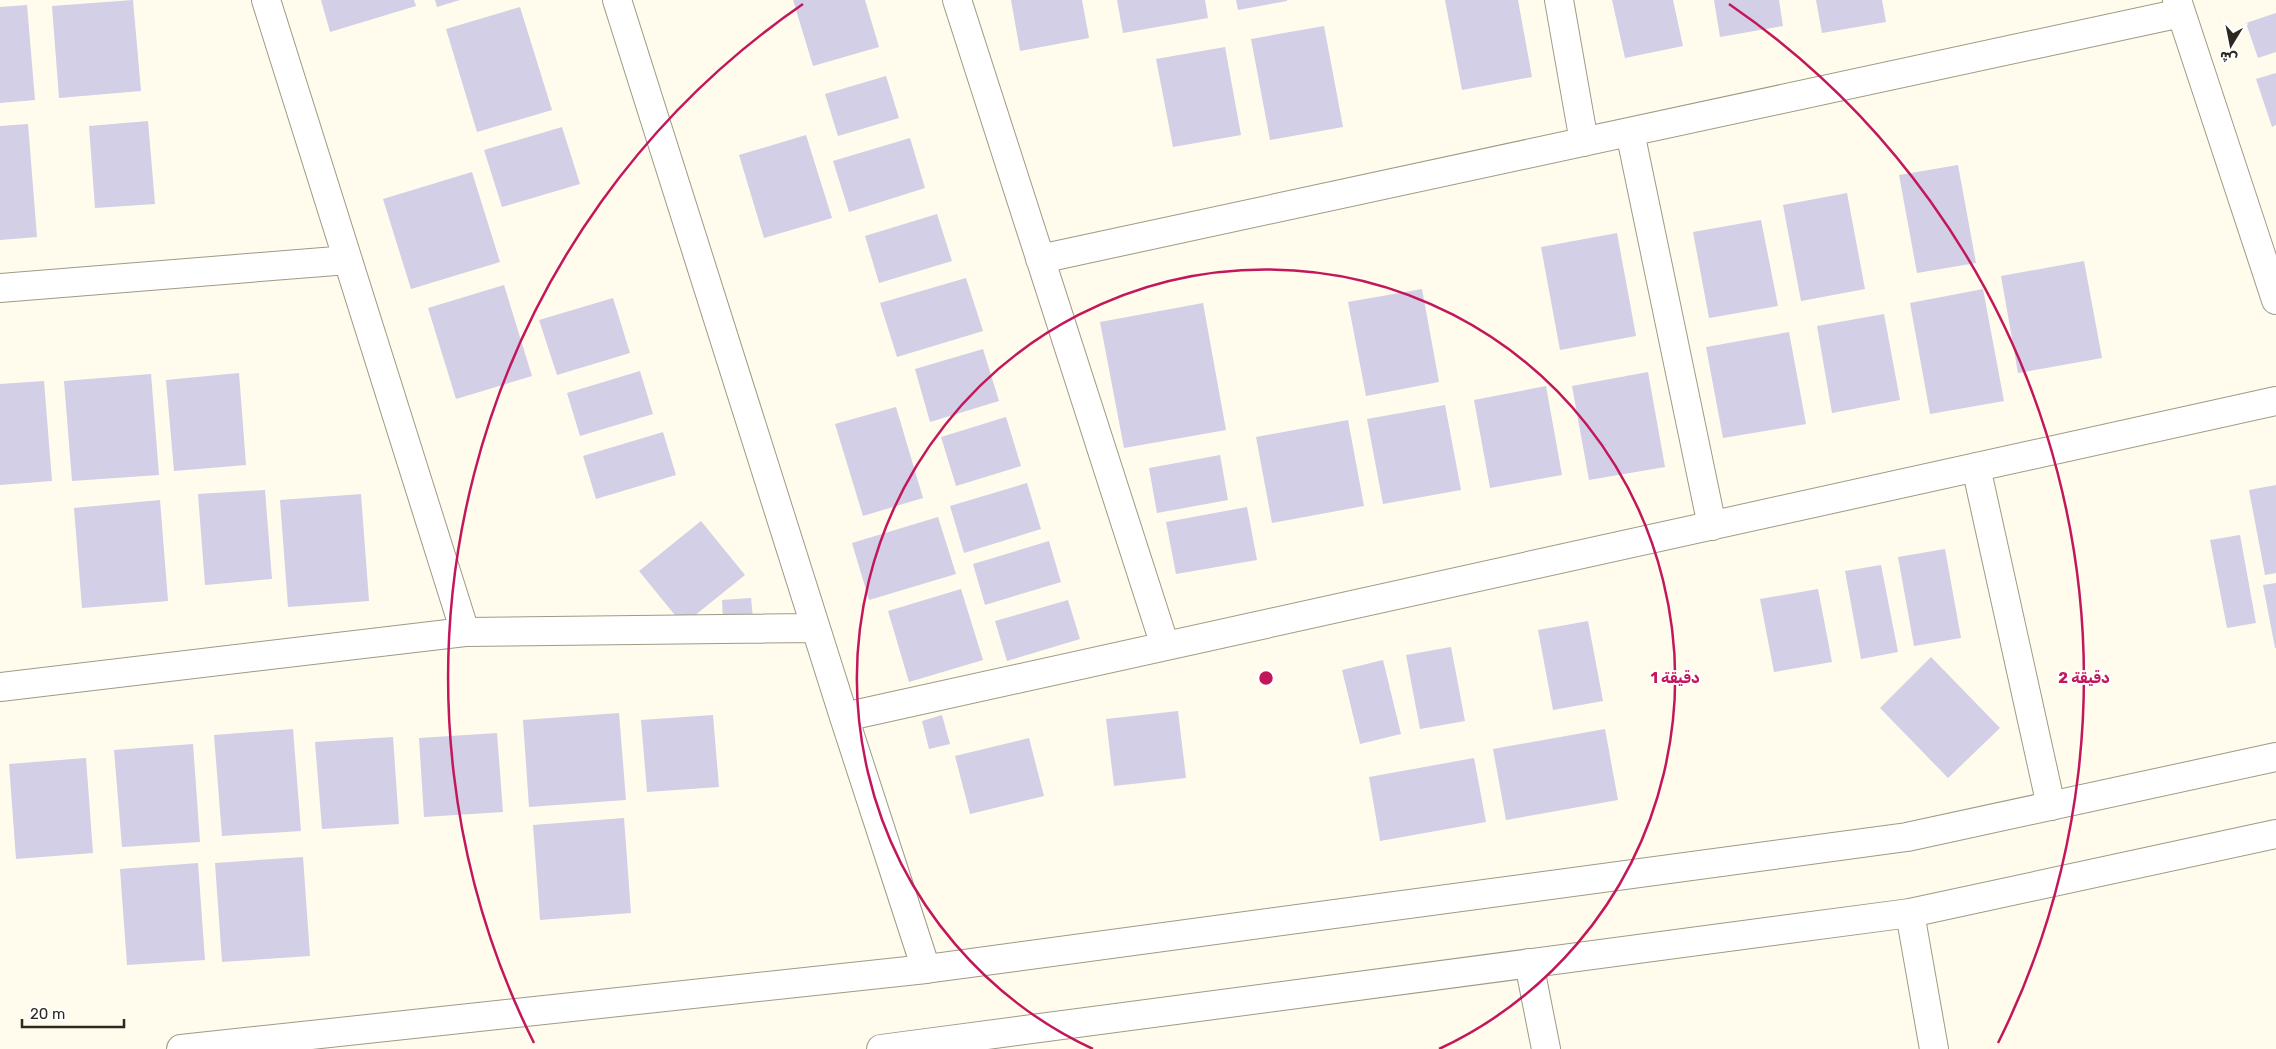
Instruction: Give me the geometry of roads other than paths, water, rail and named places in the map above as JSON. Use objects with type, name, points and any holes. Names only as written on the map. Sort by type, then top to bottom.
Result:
[{"type":"street","points":[[266,0],[465,632]]},
{"type":"street","points":[[617,0],[815,628],[926,969]]},
{"type":"street","points":[[957,0],[1165,646]]},
{"type":"street","points":[[1559,0],[1584,142]]},
{"type":"street","points":[[1040,259],[1630,132],[2179,7],[2276,300]]},
{"type":"street","points":[[1630,132],[1712,526]]},
{"type":"street","points":[[0,288],[348,260]]},
{"type":"street","points":[[844,716],[2276,402]]},
{"type":"street","points":[[1976,467],[2051,806]]},
{"type":"street","points":[[0,686],[465,632],[815,628]]},
{"type":"street","points":[[181,1049],[926,969],[1908,837],[2276,757]]},
{"type":"street","points":[[896,1048],[1910,912],[2276,834]]},
{"type":"street","points":[[1910,912],[1934,1049]]},
{"type":"street","points":[[1529,963],[1546,1049]]}]
